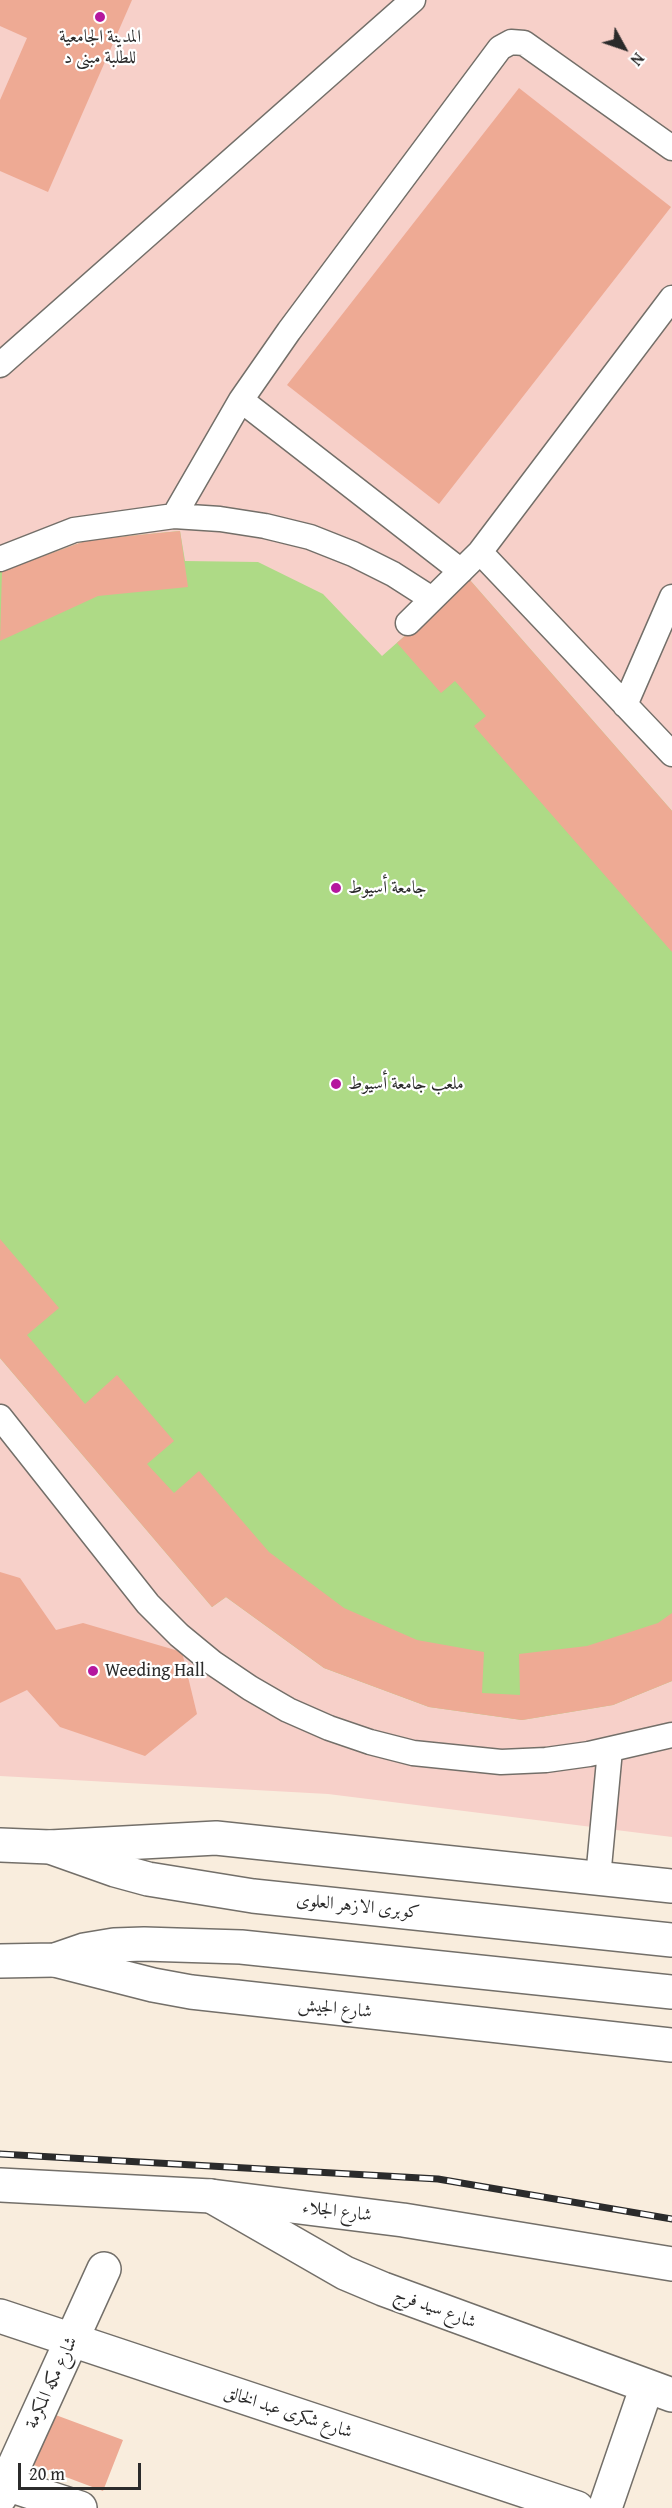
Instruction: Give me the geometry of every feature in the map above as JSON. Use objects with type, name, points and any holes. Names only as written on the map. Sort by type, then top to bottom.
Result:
[{"type":"main road","points":[[0,1845],[50,1847],[216,1838],[672,1886]]},
{"type":"main road","name":"كوبرى الازهر العلوى","points":[[50,1847],[148,1879],[253,1896],[672,1940]]},
{"type":"main road","points":[[55,1960],[84,1950],[114,1945],[241,1947],[672,1992]]},
{"type":"main road","name":"شارع الجيش","points":[[0,1961],[55,1960],[153,1985],[201,1994],[672,2044]]},
{"type":"main road","name":"شارع الجلاء","points":[[0,2185],[211,2196],[403,2220],[672,2264]]},
{"type":"main road","name":"شارع سيد فرج","points":[[211,2196],[345,2273],[660,2390]]},
{"type":"main road","name":"شارع مكه المكرمة","points":[[2,2488],[72,2342],[104,2269]]},
{"type":"main road","name":"شارع شكرى عبد الخالق","points":[[0,2316],[72,2342],[577,2508]]},
{"type":"main road","points":[[605,2508],[660,2390]]},
{"type":"main road","points":[[2,2488],[80,2508]]},
{"type":"lane","points":[[0,365],[412,0]]},
{"type":"lane","points":[[174,516],[241,400],[289,331],[500,48],[511,42],[524,43],[672,148]]},
{"type":"lane","points":[[408,623],[480,552],[672,298]]},
{"type":"lane","points":[[241,400],[460,571]]},
{"type":"lane","points":[[0,559],[74,530],[174,516],[220,519],[265,526],[310,537],[353,554],[393,574],[432,599]]},
{"type":"lane","points":[[480,552],[672,754]]},
{"type":"lane","points":[[625,705],[672,597]]},
{"type":"lane","points":[[5,1432],[148,1604],[179,1635],[213,1663],[288,1710],[329,1728],[413,1753],[501,1762],[546,1760],[610,1750],[672,1735]]},
{"type":"lane","points":[[598,1878],[610,1750]]},
{"type":"shaded area","name":"جامعة أسيوط","points":[[0,0],[672,0],[672,1837],[328,1794],[0,1776]]},
{"type":"green space","name":"ملعب جامعة أسيوط","points":[[180,531],[185,561],[258,562],[323,594],[382,656],[469,579],[672,811],[672,1681],[613,1705],[522,1720],[429,1707],[324,1668],[226,1597],[212,1607],[0,1358],[0,572],[88,540]]},
{"type":"building","points":[[0,0],[132,0],[48,192],[0,171],[0,100],[27,38],[0,26]]},
{"type":"building","points":[[519,88],[671,207],[439,504],[287,385]]},
{"type":"building","points":[[180,531],[188,587],[98,596],[0,641],[2,571],[88,540]]},
{"type":"building","points":[[469,579],[672,811],[672,952],[474,726],[486,716],[455,681],[441,693],[397,643]]},
{"type":"building","points":[[0,1239],[59,1308],[27,1335],[85,1404],[117,1375],[174,1441],[147,1464],[174,1493],[199,1471],[269,1552],[344,1608],[417,1640],[484,1652],[482,1693],[520,1695],[519,1654],[587,1646],[658,1623],[672,1613],[672,1681],[613,1705],[522,1720],[429,1707],[324,1668],[226,1597],[212,1607],[0,1358]]},
{"type":"building","name":"Weeding Hall","points":[[0,1572],[20,1578],[56,1630],[83,1623],[182,1652],[197,1714],[145,1756],[60,1727],[27,1690],[0,1703]]},
{"type":"building","points":[[53,2414],[123,2440],[103,2491],[34,2465]]},
{"type":"railway","points":[[0,2154],[438,2179],[672,2219]]},
{"type":"place","name":"المدينة الجامعية للطلبة مبنى د","points":[[100,17]]},
{"type":"place","name":"جامعة أسيوط","points":[[336,888]]},
{"type":"place","name":"ملعب جامعة أسيوط","points":[[336,1084]]},
{"type":"place","name":"Weeding Hall","points":[[93,1671]]}]
